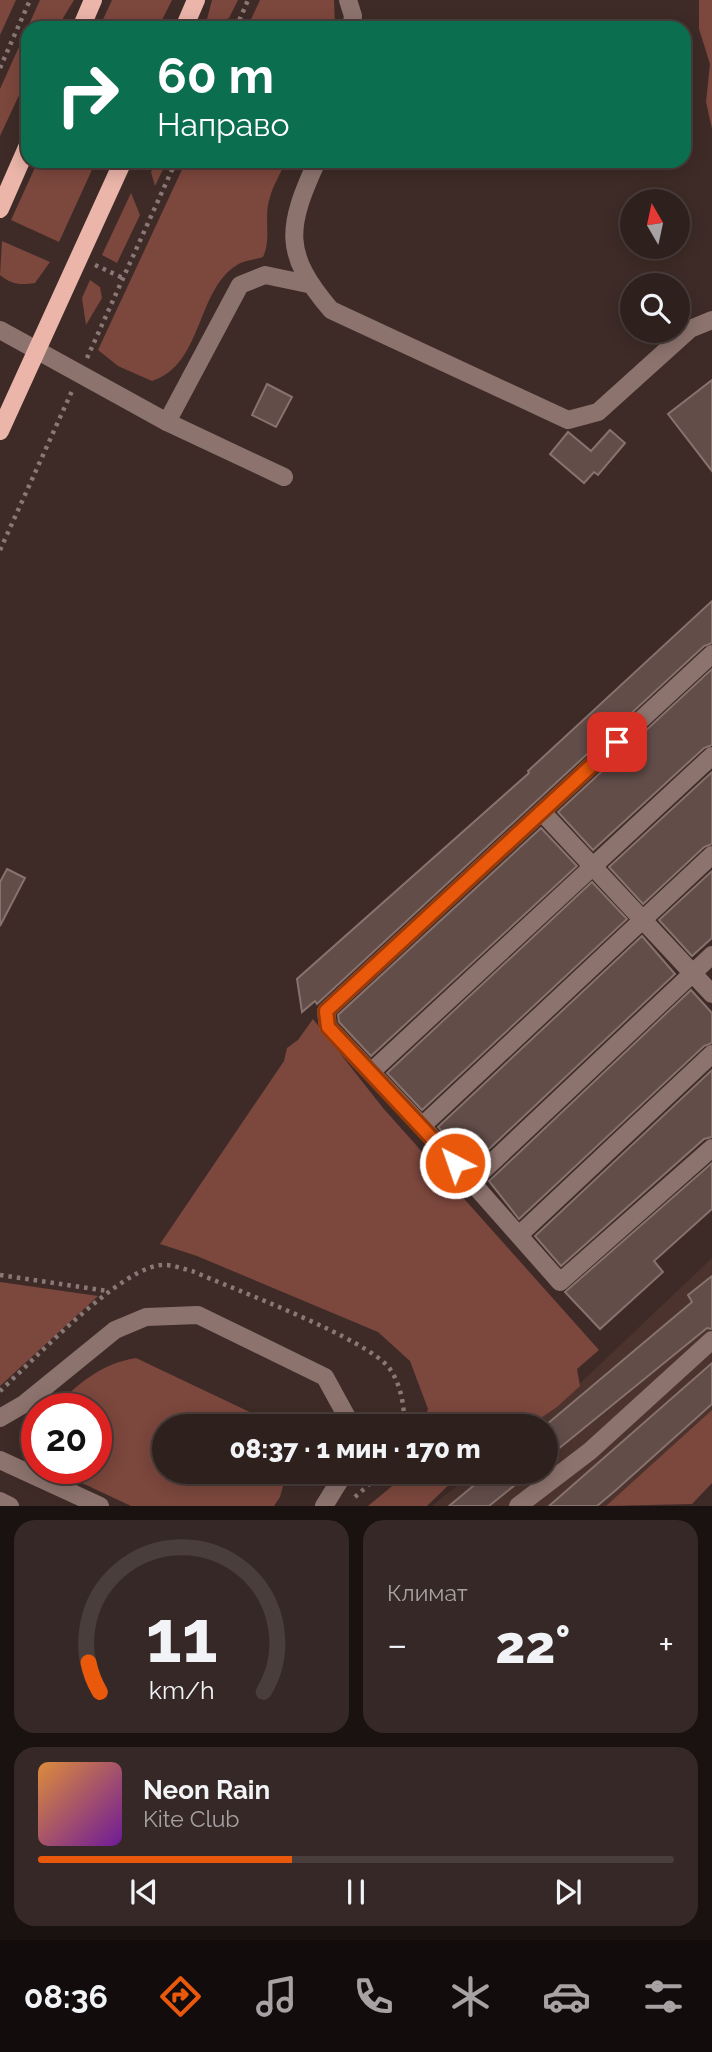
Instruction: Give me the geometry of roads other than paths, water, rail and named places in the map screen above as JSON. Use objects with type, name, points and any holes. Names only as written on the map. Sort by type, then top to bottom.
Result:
[{"type":"main road","points":[[84,21],[93,0]]},
{"type":"main road","points":[[187,21],[196,0]]},
{"type":"main road","points":[[0,209],[21,161]]},
{"type":"main road","points":[[0,431],[120,168]]},
{"type":"street","points":[[348,0],[352,21]]},
{"type":"street","points":[[314,168],[294,220],[294,251],[308,284],[331,310],[568,420],[598,412],[690,329],[712,320]]},
{"type":"street","points":[[167,422],[240,285],[265,275],[308,284]]},
{"type":"street","points":[[0,330],[167,422],[284,477]]},
{"type":"street","points":[[712,654],[326,1011],[328,1027],[422,1126],[560,1282],[712,1148]]},
{"type":"street","points":[[370,1072],[712,756]]},
{"type":"street","points":[[542,812],[595,865],[712,994]]},
{"type":"street","points":[[422,1126],[712,855]]},
{"type":"street","points":[[471,1182],[712,955]]},
{"type":"street","points":[[519,1235],[712,1054]]},
{"type":"street","points":[[0,1418],[24,1404],[115,1330],[146,1317],[198,1315],[325,1377],[345,1414]]},
{"type":"street","points":[[518,1506],[590,1451],[712,1340]]},
{"type":"street","points":[[0,1460],[100,1506]]},
{"type":"street","points":[[324,1506],[338,1484]]},
{"type":"street","points":[[0,1502],[10,1506]]}]
